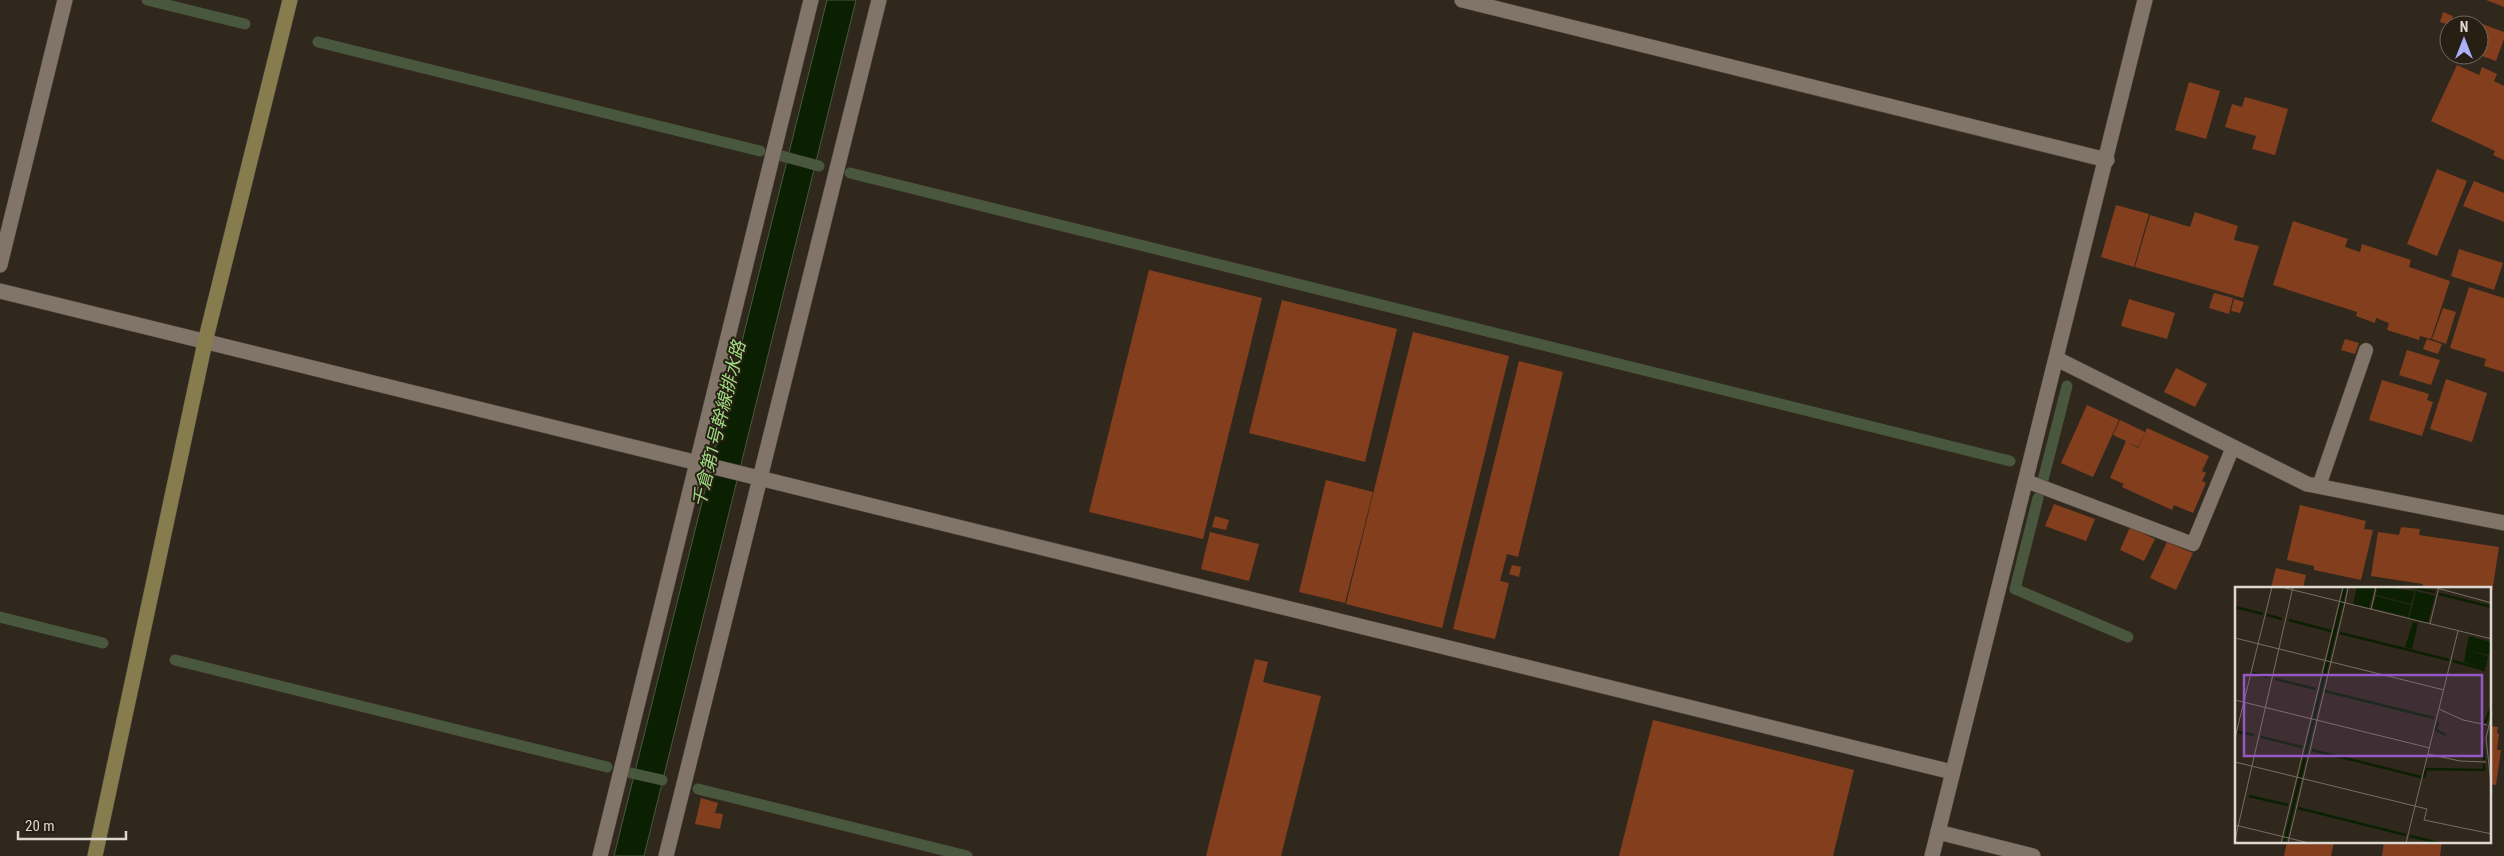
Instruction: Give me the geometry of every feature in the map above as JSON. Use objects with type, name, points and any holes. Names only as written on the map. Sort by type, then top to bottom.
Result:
[{"type":"street","points":[[0,264],[65,0]]},
{"type":"street","points":[[95,856],[205,342],[290,0]]},
{"type":"street","points":[[600,856],[700,465],[812,0]]},
{"type":"street","points":[[666,856],[754,478],[879,0]]},
{"type":"street","points":[[1462,0],[2107,160]]},
{"type":"street","points":[[1932,856],[2146,0]]},
{"type":"street","points":[[0,291],[1952,772]]},
{"type":"street","points":[[2057,359],[2307,484],[2504,523]]},
{"type":"street","points":[[1938,832],[2033,856]]},
{"type":"lane","points":[[2319,486],[2366,350]]},
{"type":"lane","points":[[2026,481],[2193,544],[2234,447]]},
{"type":"shaded area","points":[[827,0],[856,0],[644,856],[614,856]]},
{"type":"building","points":[[2486,0],[2504,0],[2504,7]]},
{"type":"building","points":[[2489,26],[2504,32],[2504,39],[2496,61],[2489,59]]},
{"type":"building","points":[[2457,65],[2479,75],[2482,67],[2497,74],[2494,81],[2504,86],[2504,160],[2493,155],[2495,151],[2431,121]]},
{"type":"building","points":[[2189,82],[2220,91],[2206,139],[2175,130]]},
{"type":"building","points":[[2245,97],[2288,109],[2275,155],[2252,149],[2256,136],[2225,127],[2232,104],[2242,107]]},
{"type":"building","points":[[2437,169],[2467,181],[2437,256],[2407,244]]},
{"type":"building","points":[[2474,181],[2504,193],[2504,222],[2463,206]]},
{"type":"building","points":[[2116,205],[2149,214],[2134,267],[2101,257]]},
{"type":"building","points":[[2195,212],[2238,226],[2234,240],[2259,246],[2243,298],[2135,267],[2150,215],[2190,227]]},
{"type":"building","points":[[2293,221],[2348,239],[2345,247],[2360,252],[2362,244],[2411,260],[2409,267],[2450,281],[2431,339],[2420,336],[2419,340],[2387,330],[2389,323],[2376,318],[2375,323],[2356,316],[2357,312],[2273,285]]},
{"type":"building","points":[[2459,249],[2503,263],[2494,290],[2451,276]]},
{"type":"building","points":[[1149,270],[1262,298],[1203,539],[1089,512]]},
{"type":"building","points":[[2469,287],[2504,298],[2504,372],[2484,366],[2486,359],[2450,348]]},
{"type":"building","points":[[2214,293],[2233,298],[2229,314],[2209,308]]},
{"type":"building","points":[[2129,299],[2175,313],[2167,339],[2121,326]]},
{"type":"building","points":[[2234,299],[2244,302],[2240,313],[2231,311]]},
{"type":"building","points":[[1282,300],[1397,329],[1365,462],[1249,433]]},
{"type":"building","points":[[2443,308],[2456,312],[2446,344],[2432,339]]},
{"type":"building","points":[[1413,332],[1509,356],[1442,628],[1346,604]]},
{"type":"building","points":[[2345,339],[2359,343],[2355,354],[2341,350]]},
{"type":"building","points":[[2427,339],[2442,344],[2438,354],[2423,349]]},
{"type":"building","points":[[2407,350],[2440,360],[2431,385],[2399,375]]},
{"type":"building","points":[[1519,361],[1563,372],[1518,557],[1507,554],[1500,581],[1509,583],[1495,639],[1453,629]]},
{"type":"building","points":[[2176,368],[2207,384],[2195,407],[2164,392]]},
{"type":"building","points":[[2446,379],[2487,393],[2472,442],[2430,429]]},
{"type":"building","points":[[2382,380],[2429,394],[2427,400],[2433,402],[2422,436],[2369,420]]},
{"type":"building","points":[[2087,405],[2119,420],[2093,477],[2061,463]]},
{"type":"building","points":[[2120,420],[2145,432],[2138,447],[2129,443],[2138,448],[2147,428],[2209,456],[2202,471],[2206,473],[2202,481],[2206,483],[2193,513],[2174,505],[2172,510],[2122,487],[2124,484],[2110,478],[2126,441],[2113,435]]},
{"type":"building","points":[[1326,480],[1373,492],[1345,603],[1299,592]]},
{"type":"building","points":[[2054,504],[2095,519],[2086,541],[2045,526]]},
{"type":"building","points":[[2300,505],[2366,521],[2364,529],[2373,530],[2361,580],[2314,570],[2314,566],[2287,560]]},
{"type":"building","points":[[1215,516],[1229,520],[1226,530],[1212,527]]},
{"type":"building","points":[[2130,527],[2155,539],[2144,561],[2120,550]]},
{"type":"building","points":[[2401,527],[2420,529],[2419,535],[2499,547],[2492,592],[2492,587],[2422,587],[2423,584],[2371,576],[2378,532],[2399,535]]},
{"type":"building","points":[[1210,532],[1259,544],[1249,581],[1201,569]]},
{"type":"building","points":[[2167,542],[2193,553],[2176,590],[2150,578]]},
{"type":"building","points":[[1512,565],[1521,567],[1519,577],[1509,574]]},
{"type":"building","points":[[2276,568],[2306,575],[2303,587],[2271,587]]},
{"type":"building","points":[[1255,659],[1268,662],[1263,682],[1321,696],[1281,856],[1206,856]]},
{"type":"building","points":[[1653,720],[1854,770],[1833,856],[1619,856]]},
{"type":"building","points":[[2492,726],[2498,727],[2497,750],[2501,750],[2496,785],[2492,784]]},
{"type":"building","points":[[701,798],[718,803],[715,813],[723,814],[720,829],[695,824]]},
{"type":"building","points":[[2287,844],[2334,844],[2331,856],[2284,856]]},
{"type":"building","points":[[2384,844],[2442,844],[2440,856],[2382,856]]},
{"type":"waterway","points":[[147,0],[245,24]]},
{"type":"waterway","points":[[318,42],[760,151]]},
{"type":"waterway","name":"千倉第1号幹線排水路","points":[[782,156],[819,166]]},
{"type":"waterway","points":[[850,173],[2010,461]]},
{"type":"waterway","points":[[2042,484],[2067,386]]},
{"type":"waterway","points":[[2038,498],[2015,589],[2128,637]]},
{"type":"waterway","points":[[0,617],[103,643]]},
{"type":"waterway","points":[[175,660],[607,767]]},
{"type":"waterway","name":"千倉第1号幹線排水路","points":[[631,773],[662,780]]},
{"type":"waterway","points":[[698,789],[967,856]]}]
